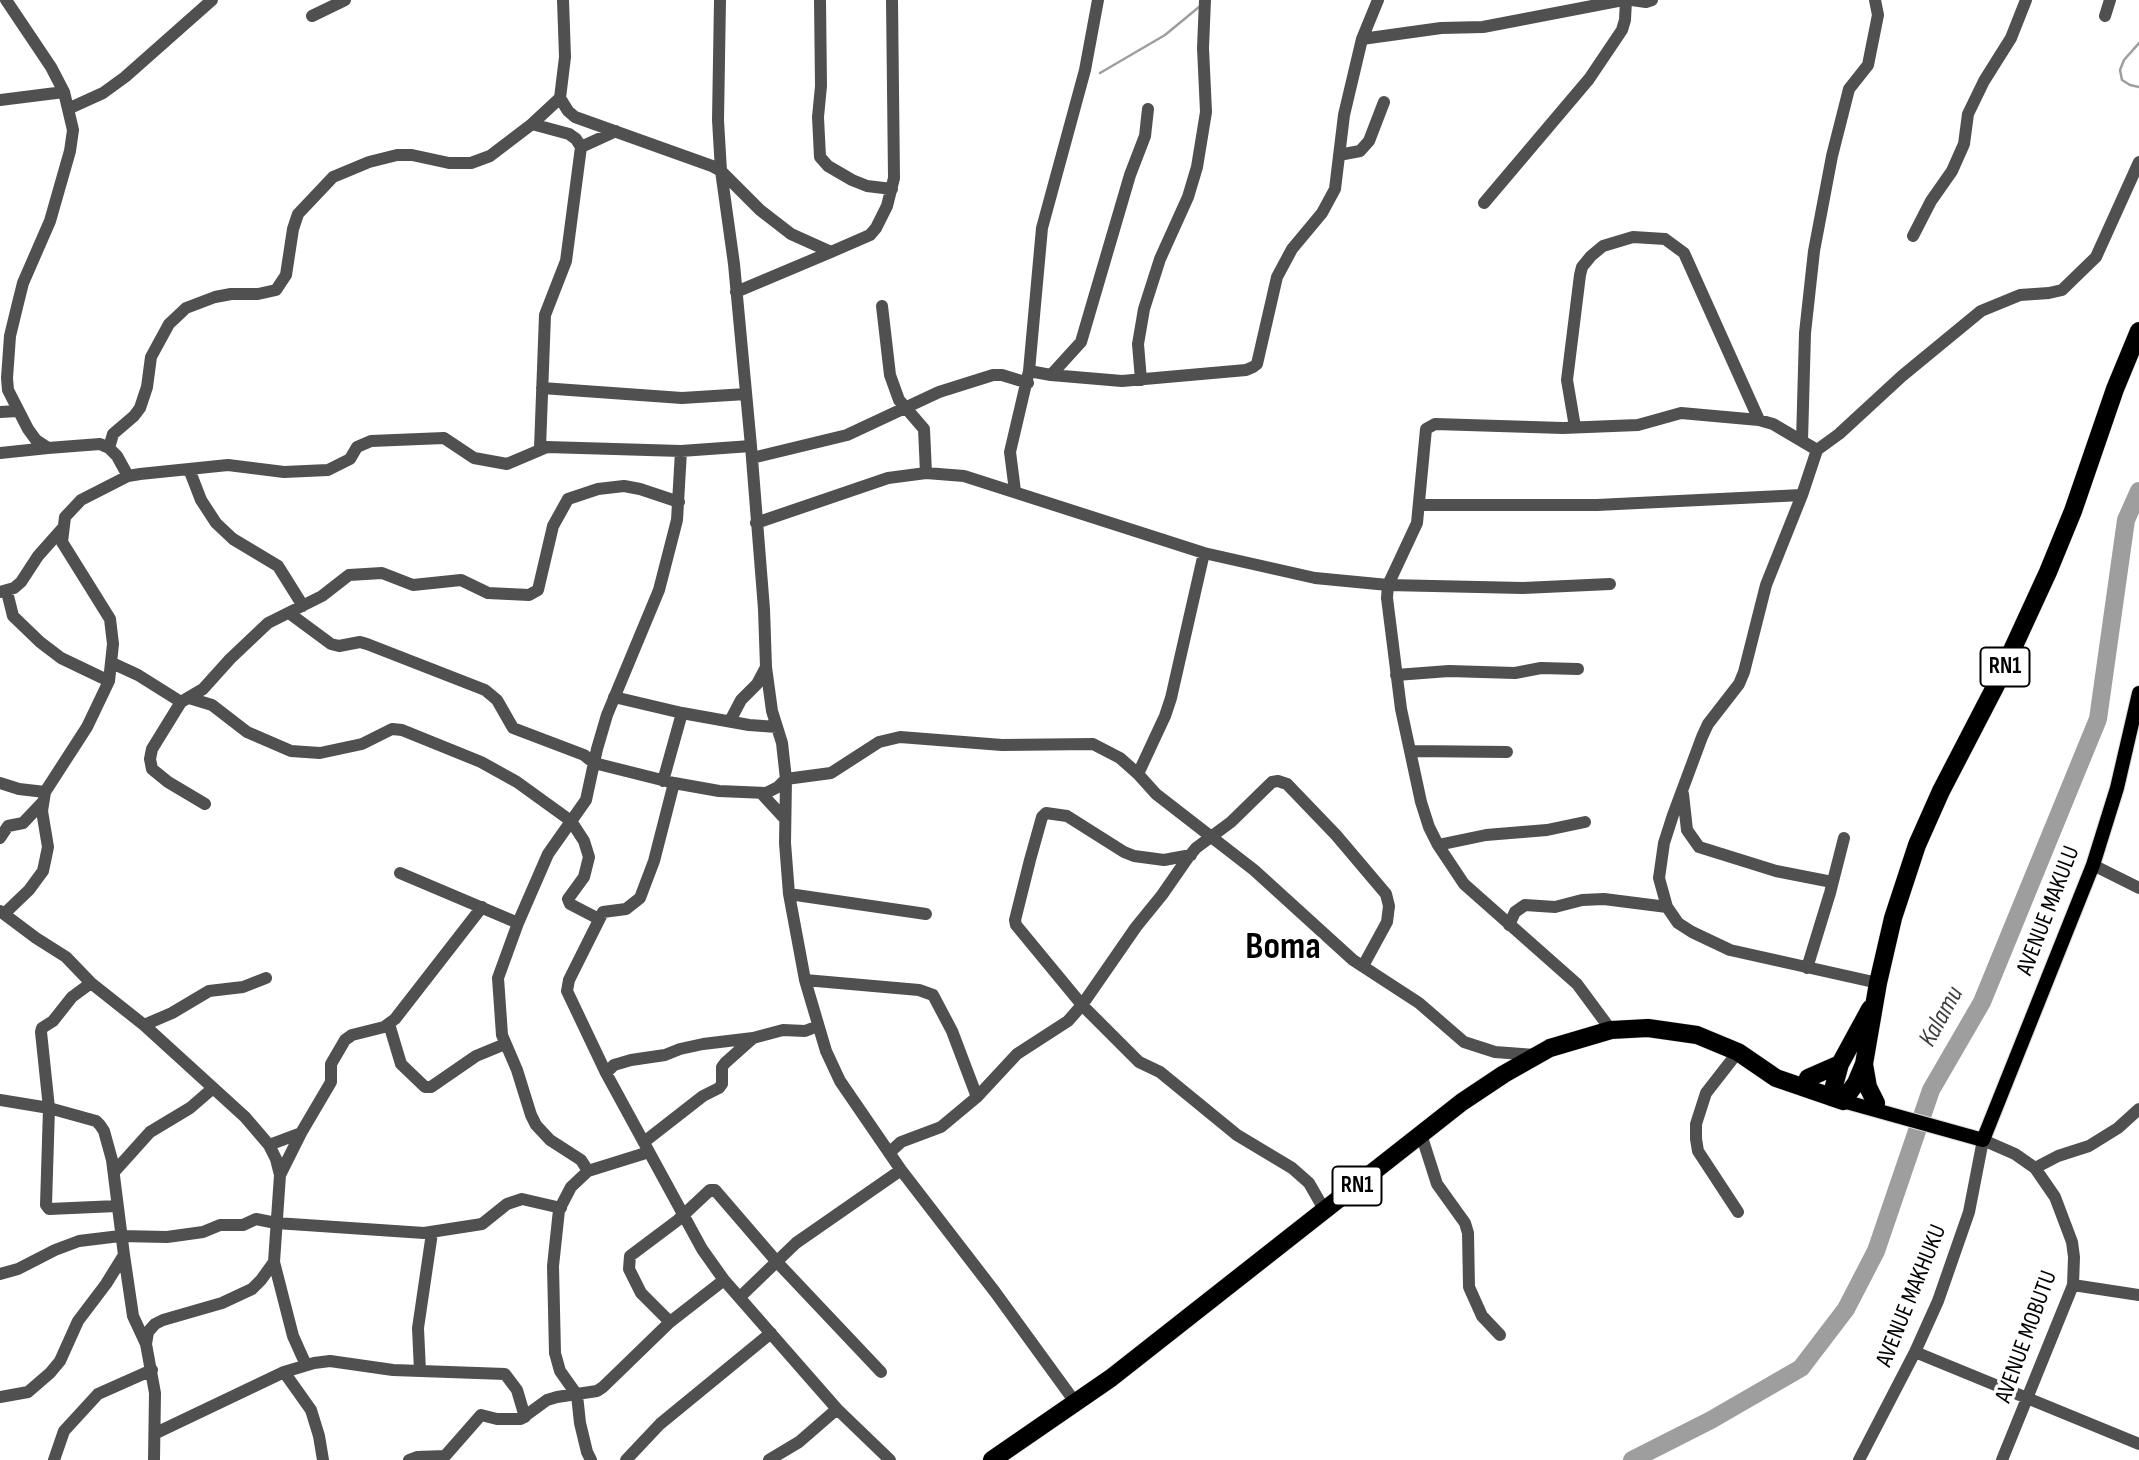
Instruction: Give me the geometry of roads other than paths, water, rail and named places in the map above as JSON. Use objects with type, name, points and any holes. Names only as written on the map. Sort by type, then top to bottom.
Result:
[{"type":"highway","name":"RN1","points":[[1840,1093],[1864,1064],[1893,918],[1916,845],[1996,685],[2048,572],[2139,331]]},
{"type":"highway","name":"RN1","points":[[1840,1093],[1840,1064],[1874,1003]]},
{"type":"highway","name":"RN1","points":[[992,1460],[1120,1371],[1462,1102],[1535,1055],[1564,1042],[1611,1030],[1647,1028],[1696,1035],[1738,1052],[1776,1078],[1840,1093]]},
{"type":"highway","name":"RN1","points":[[1758,1064],[1777,1067],[1840,1093]]},
{"type":"highway","points":[[1808,1078],[1840,1064]]},
{"type":"highway","points":[[1864,1064],[1868,1087],[1887,1111]]},
{"type":"main road","name":"AVENUE MAKULU","points":[[1983,1140],[2093,865],[2117,788],[2139,692]]},
{"type":"main road","points":[[1840,1093],[1887,1111],[1983,1140]]},
{"type":"street","points":[[6,0],[51,66],[70,108],[73,130],[61,185],[47,229],[23,283],[10,336],[7,378],[9,390],[36,440],[48,448]]},
{"type":"street","points":[[70,108],[103,93],[125,77],[212,0]]},
{"type":"street","points":[[312,16],[345,0]]},
{"type":"street","points":[[563,0],[565,57],[561,98],[564,106],[575,117],[721,171],[754,205],[791,234],[831,253]]},
{"type":"street","points":[[720,0],[718,120],[721,171],[746,394],[764,609],[766,667],[782,743],[786,779],[789,894],[805,980],[826,1051],[840,1081],[901,1170],[1075,1402]]},
{"type":"street","points":[[820,0],[820,157],[828,166],[852,180],[867,186],[892,189]]},
{"type":"street","points":[[736,292],[831,253],[873,232],[887,206],[894,178],[891,0]]},
{"type":"street","points":[[1015,491],[1010,452],[1028,377],[1042,228],[1085,70],[1098,0]]},
{"type":"street","points":[[1141,380],[1138,344],[1144,309],[1160,259],[1188,197],[1206,112],[1203,48],[1205,0]]},
{"type":"street","points":[[0,838],[8,826],[23,823],[43,797],[87,727],[109,681],[113,636],[110,619],[66,552],[62,542],[62,529],[65,517],[81,500],[128,477],[228,465],[284,472],[318,472],[350,459],[357,447],[363,443],[399,439],[444,438],[474,458],[508,464],[540,448],[751,452],[847,435],[939,392],[993,375],[1141,380],[1253,367],[1277,277],[1292,249],[1317,220],[1333,194],[1343,115],[1362,39],[1378,0]]},
{"type":"street","points":[[1362,39],[1441,28],[1482,27],[1625,0],[1622,30],[1589,79],[1483,203]]},
{"type":"street","points":[[1632,0],[1652,0]]},
{"type":"street","points":[[1802,441],[1805,333],[1814,251],[1832,156],[1849,89],[1868,65],[1878,15],[1875,0]]},
{"type":"street","points":[[1913,236],[1931,201],[1952,171],[1964,144],[1968,114],[1984,81],[2011,38],[2026,0]]},
{"type":"street","points":[[2105,16],[2110,0]]},
{"type":"street","points":[[0,100],[64,92]]},
{"type":"street","points":[[109,448],[113,434],[140,408],[151,357],[169,324],[186,308],[205,300],[231,294],[258,294],[276,290],[286,275],[298,214],[333,177],[369,162],[397,155],[412,155],[449,163],[471,163],[489,156],[533,124],[561,98]]},
{"type":"street","points":[[1339,155],[1360,151],[1369,141],[1384,102]]},
{"type":"street","points":[[1051,375],[1081,342],[1130,175],[1145,136],[1148,109]]},
{"type":"street","points":[[533,124],[569,134],[581,147],[566,261],[545,315],[540,448]]},
{"type":"street","points":[[581,147],[616,131]]},
{"type":"street","points":[[1878,983],[1730,950],[1710,942],[1678,923],[1667,908],[1659,878],[1660,861],[1673,815],[1709,724],[1739,684],[1744,672],[1766,585],[1802,495],[1816,450],[1839,434],[1902,376],[1981,311],[2020,295],[2062,290],[2096,257],[2139,162]]},
{"type":"street","points":[[1575,427],[1567,380],[1580,275],[1591,256],[1603,246],[1633,237],[1665,239],[1684,253],[1759,419]]},
{"type":"street","points":[[882,306],[890,375],[899,400],[920,421],[924,429],[926,473]]},
{"type":"street","points":[[542,388],[682,398],[746,394]]},
{"type":"street","points":[[0,412],[18,411]]},
{"type":"street","points":[[1611,1030],[1577,984],[1464,884],[1429,827],[1416,785],[1387,610],[1388,585],[1417,523],[1424,436],[1429,426],[1435,424],[1575,427],[1638,425],[1681,413],[1759,419],[1773,424],[1816,450]]},
{"type":"street","points":[[0,453],[90,443],[109,448],[124,466],[128,477]]},
{"type":"street","points":[[588,1171],[580,1160],[550,1140],[536,1125],[526,1104],[517,1070],[505,1044],[500,1021],[498,978],[518,923],[548,855],[586,800],[614,697],[659,590],[674,540],[681,451]]},
{"type":"street","points":[[189,469],[196,489],[216,523],[233,539],[273,561],[290,582],[303,606]]},
{"type":"street","points":[[756,523],[888,478],[926,473],[964,476],[1204,553],[1315,579],[1388,585],[1522,588],[1610,584]]},
{"type":"street","points":[[205,804],[152,769],[152,749],[185,700],[203,689],[257,632],[326,593],[345,577],[376,572],[413,585],[461,580],[488,593],[529,595],[538,590],[553,526],[568,499],[598,489],[624,486],[679,502]]},
{"type":"street","points":[[1420,505],[1597,505],[1802,495]]},
{"type":"street","points":[[62,529],[38,556],[21,582],[4,592],[13,616],[40,642],[61,657],[109,681]]},
{"type":"street","points":[[1139,774],[1171,698],[1204,553]]},
{"type":"street","points":[[289,613],[331,645],[360,642],[367,644],[485,690],[497,700],[513,728],[584,755],[594,763],[668,782],[719,791],[761,793],[774,790],[786,779],[831,773],[879,742],[900,737],[1002,744],[1093,744],[1120,758],[1139,774],[1156,794],[1254,870],[1337,947],[1419,1003],[1464,1042],[1495,1052],[1535,1055]]},
{"type":"street","points":[[112,663],[185,700],[212,705],[247,732],[292,751],[320,753],[362,744],[392,729],[408,731],[481,762],[517,782],[571,821],[584,841],[589,857],[584,877],[572,890],[568,902],[600,919]]},
{"type":"street","points":[[730,721],[741,700],[757,684],[766,667]]},
{"type":"street","points":[[1396,675],[1449,671],[1515,673],[1541,668],[1578,670]]},
{"type":"street","points":[[614,697],[682,713],[777,727]]},
{"type":"street","points":[[682,713],[654,861],[640,898],[626,909],[604,911],[569,980],[567,991],[606,1073],[702,1248],[724,1280],[837,1409],[890,1460]]},
{"type":"street","points":[[1410,751],[1507,752]]},
{"type":"street","points":[[889,1153],[901,1142],[941,1128],[977,1097],[1017,1054],[1068,1021],[1191,855],[1272,782],[1287,784],[1336,835],[1386,894],[1389,906],[1387,922],[1363,966]]},
{"type":"street","points":[[0,783],[43,797]]},
{"type":"street","points":[[1682,791],[1687,830],[1699,847],[1776,871],[1832,882]]},
{"type":"street","points":[[761,793],[785,819]]},
{"type":"street","points":[[43,797],[49,839],[47,859],[37,880],[2,912],[66,957],[91,983],[144,1025],[244,1117],[270,1145],[280,1175],[274,1262],[293,1336],[306,1365]]},
{"type":"street","points":[[1191,855],[1164,860],[1134,856],[1068,816],[1050,813],[1042,817],[1015,920],[1016,925],[1082,1005],[1139,1062],[1160,1072],[1237,1135],[1292,1168],[1309,1182],[1325,1211]]},
{"type":"street","points":[[1438,845],[1486,835],[1547,830],[1585,822]]},
{"type":"street","points":[[1807,968],[1844,838]]},
{"type":"street","points":[[2093,865],[2139,888]]},
{"type":"street","points":[[400,873],[518,923]]},
{"type":"street","points":[[789,894],[926,914]]},
{"type":"street","points":[[1509,925],[1515,912],[1525,905],[1555,907],[1582,900],[1604,899],[1667,908]]},
{"type":"street","points":[[280,1175],[331,1082],[331,1064],[345,1040],[352,1035],[389,1024],[395,1019],[482,907]]},
{"type":"street","points":[[144,1025],[209,991],[243,987],[266,978]]},
{"type":"street","points":[[805,980],[919,990],[933,995],[952,1031],[977,1097]]},
{"type":"street","points":[[91,983],[72,997],[54,1021],[41,1032],[49,1108],[45,1186],[47,1208],[117,1206]]},
{"type":"street","points":[[389,1024],[401,1064],[425,1087],[431,1087],[476,1056],[505,1044]]},
{"type":"street","points":[[606,1073],[614,1065],[665,1055],[680,1049],[753,1038],[783,1030],[805,1031],[818,1026]]},
{"type":"street","points":[[591,1460],[580,1423],[577,1395],[560,1371],[555,1353],[553,1266],[556,1227],[561,1208],[571,1187],[588,1171],[647,1147],[703,1096],[719,1088],[722,1084],[724,1063],[753,1038]]},
{"type":"street","points":[[1495,1052],[1504,1074]]},
{"type":"street","points":[[1738,1052],[1706,1093],[1696,1124],[1698,1152],[1738,1212]]},
{"type":"street","points":[[114,1171],[150,1132],[190,1108],[212,1089]]},
{"type":"street","points":[[0,1100],[49,1108],[96,1121],[104,1131],[114,1171],[120,1236],[133,1316],[146,1344],[152,1370],[156,1433],[154,1460]]},
{"type":"street","points":[[2035,1168],[2058,1156],[2089,1146],[2114,1131],[2139,1109]]},
{"type":"street","points":[[270,1145],[301,1133]]},
{"type":"street","points":[[1421,1134],[1437,1184],[1465,1223],[1468,1276],[1475,1303],[1482,1316],[1500,1335]]},
{"type":"street","name":"AVENUE MOBUTU","points":[[1983,1140],[2015,1154],[2035,1168],[2055,1197],[2072,1242],[2074,1257],[2073,1285],[2002,1460]]},
{"type":"street","name":"AVENUE MAKHUKU","points":[[1859,1460],[1938,1301],[1969,1212],[1983,1140]]},
{"type":"street","points":[[740,1297],[796,1243],[901,1170]]},
{"type":"street","points":[[670,1322],[640,1293],[634,1282],[629,1256],[685,1214],[710,1191],[715,1191],[777,1262],[881,1372]]},
{"type":"street","points":[[0,1274],[18,1269],[74,1242],[120,1236],[167,1237],[203,1232],[220,1225],[243,1225],[256,1219],[276,1223],[432,1233],[482,1224],[507,1203],[522,1199],[561,1208]]},
{"type":"street","points":[[420,1371],[418,1328],[432,1233]]},
{"type":"street","points":[[0,1398],[28,1392],[50,1373],[60,1361],[78,1321],[124,1255]]},
{"type":"street","points":[[146,1344],[148,1332],[155,1324],[222,1303],[253,1290],[274,1262]]},
{"type":"street","points":[[408,1460],[417,1457],[445,1457],[481,1415],[503,1420],[525,1417],[557,1397],[577,1395],[603,1387],[670,1322],[724,1280]]},
{"type":"street","points":[[2073,1285],[2139,1295]]},
{"type":"street","points":[[626,1460],[660,1423],[771,1333]]},
{"type":"street","points":[[1915,1352],[2139,1444]]},
{"type":"street","points":[[156,1433],[284,1372],[330,1361],[420,1371],[505,1374],[517,1390],[525,1417]]},
{"type":"street","points":[[54,1460],[64,1431],[98,1394],[152,1370]]},
{"type":"street","points":[[284,1372],[311,1410],[323,1460]]},
{"type":"street","points":[[769,1460],[793,1446],[837,1409]]},
{"type":"street","points":[[793,1446],[795,1460]]},
{"type":"waterway","points":[[1100,73],[1165,35],[1199,7]]},
{"type":"waterway","points":[[2139,43],[2124,60],[2120,70],[2122,80],[2139,87]]},
{"type":"waterway","name":"Kalamu","points":[[1632,1460],[1711,1420],[1801,1368],[1846,1309],[1876,1251],[1931,1090],[1982,1002],[2098,719],[2126,520],[2139,491]]},
{"type":"district","name":"Boma","points":[[1283,948]]}]
